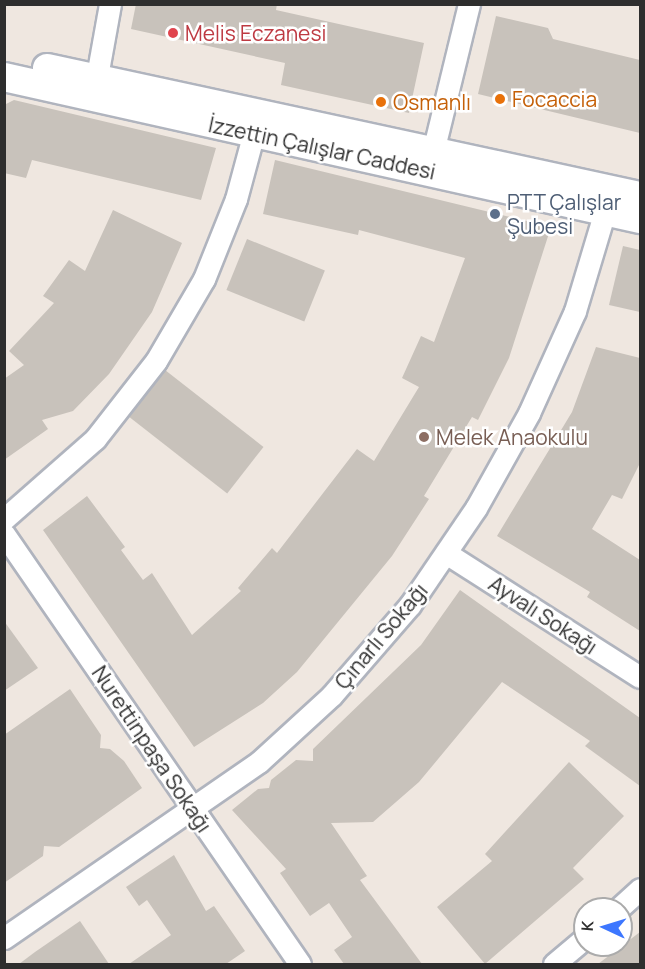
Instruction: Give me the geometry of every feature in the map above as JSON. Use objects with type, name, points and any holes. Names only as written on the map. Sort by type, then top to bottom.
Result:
[{"type":"main road","name":"İzzettin Çalışlar Caddesi","points":[[4,59],[94,89]]},
{"type":"main road","name":"İzzettin Çalışlar Caddesi","points":[[4,77],[94,89],[432,159],[640,196]]},
{"type":"main road","name":"İzzettin Çalışlar Caddesi","points":[[432,159],[605,211],[640,219]]},
{"type":"street","points":[[94,89],[110,4]]},
{"type":"street","points":[[432,159],[469,4]]},
{"type":"street","points":[[4,519],[95,439],[156,361],[204,279],[256,124]]},
{"type":"street","name":"Çınarlı Sokağı","points":[[4,938],[194,810],[259,762],[332,695],[410,605],[446,553],[529,413],[575,311],[605,211]]},
{"type":"street","name":"Nurettinpaşa Sokağı","points":[[4,534],[300,964]]},
{"type":"street","name":"Ayvalı Sokağı","points":[[446,553],[640,677]]},
{"type":"street","points":[[554,964],[573,948]]},
{"type":"building","points":[[136,4],[277,4],[276,10],[424,43],[409,113],[281,85],[285,63],[131,29]]},
{"type":"building","points":[[496,16],[548,28],[553,39],[640,60],[640,133],[478,94]]},
{"type":"building","points":[[14,100],[216,148],[201,200],[32,160],[26,178],[4,173],[4,105]]},
{"type":"building","points":[[275,160],[551,227],[509,358],[478,420],[472,417],[424,496],[429,499],[392,556],[297,672],[263,703],[194,747],[43,530],[87,496],[125,547],[121,550],[143,580],[152,573],[192,635],[241,591],[238,588],[272,548],[277,553],[357,449],[374,461],[419,387],[402,378],[421,336],[434,342],[465,258],[359,230],[358,235],[263,214]]},
{"type":"building","points":[[113,210],[182,243],[152,312],[109,374],[73,411],[42,420],[48,429],[4,460],[4,379],[24,365],[9,351],[54,303],[43,296],[69,260],[85,271]]},
{"type":"building","points":[[247,239],[325,270],[304,321],[226,290]]},
{"type":"building","points":[[623,246],[640,250],[640,312],[609,305]]},
{"type":"building","points":[[596,347],[640,358],[640,463],[622,499],[612,495],[592,529],[640,560],[640,631],[587,597],[590,592],[497,536],[572,412]]},
{"type":"building","points":[[165,370],[264,447],[227,493],[129,416]]},
{"type":"building","points":[[460,590],[640,718],[640,786],[585,746],[590,741],[502,682],[419,782],[373,822],[331,823],[367,876],[360,880],[422,964],[344,964],[334,950],[352,937],[329,903],[310,916],[280,873],[286,869],[232,810],[258,789],[269,788],[271,780],[296,760],[313,761],[313,749],[421,645]]},
{"type":"building","points":[[4,621],[38,668],[4,691]]},
{"type":"building","points":[[70,689],[101,735],[100,748],[110,749],[124,761],[142,788],[59,847],[44,846],[43,856],[4,883],[4,735]]},
{"type":"building","points":[[569,762],[624,816],[573,868],[584,879],[485,964],[437,907],[492,861],[485,854]]},
{"type":"building","points":[[174,855],[206,911],[214,906],[245,951],[226,964],[129,964],[171,935],[147,900],[139,906],[126,887]]},
{"type":"building","points":[[80,921],[109,964],[19,964],[35,952]]},
{"type":"building","points":[[640,932],[640,964],[598,964],[607,957],[633,957],[633,937]]},
{"type":"place","name":"Melis Eczanesi","points":[[173,33]]},
{"type":"place","name":"Focaccia","points":[[500,99]]},
{"type":"place","name":"Osmanlı","points":[[381,102]]},
{"type":"place","name":"PTT Çalışlar Şubesi","points":[[495,214]]},
{"type":"place","name":"Melek Anaokulu","points":[[424,437]]}]
